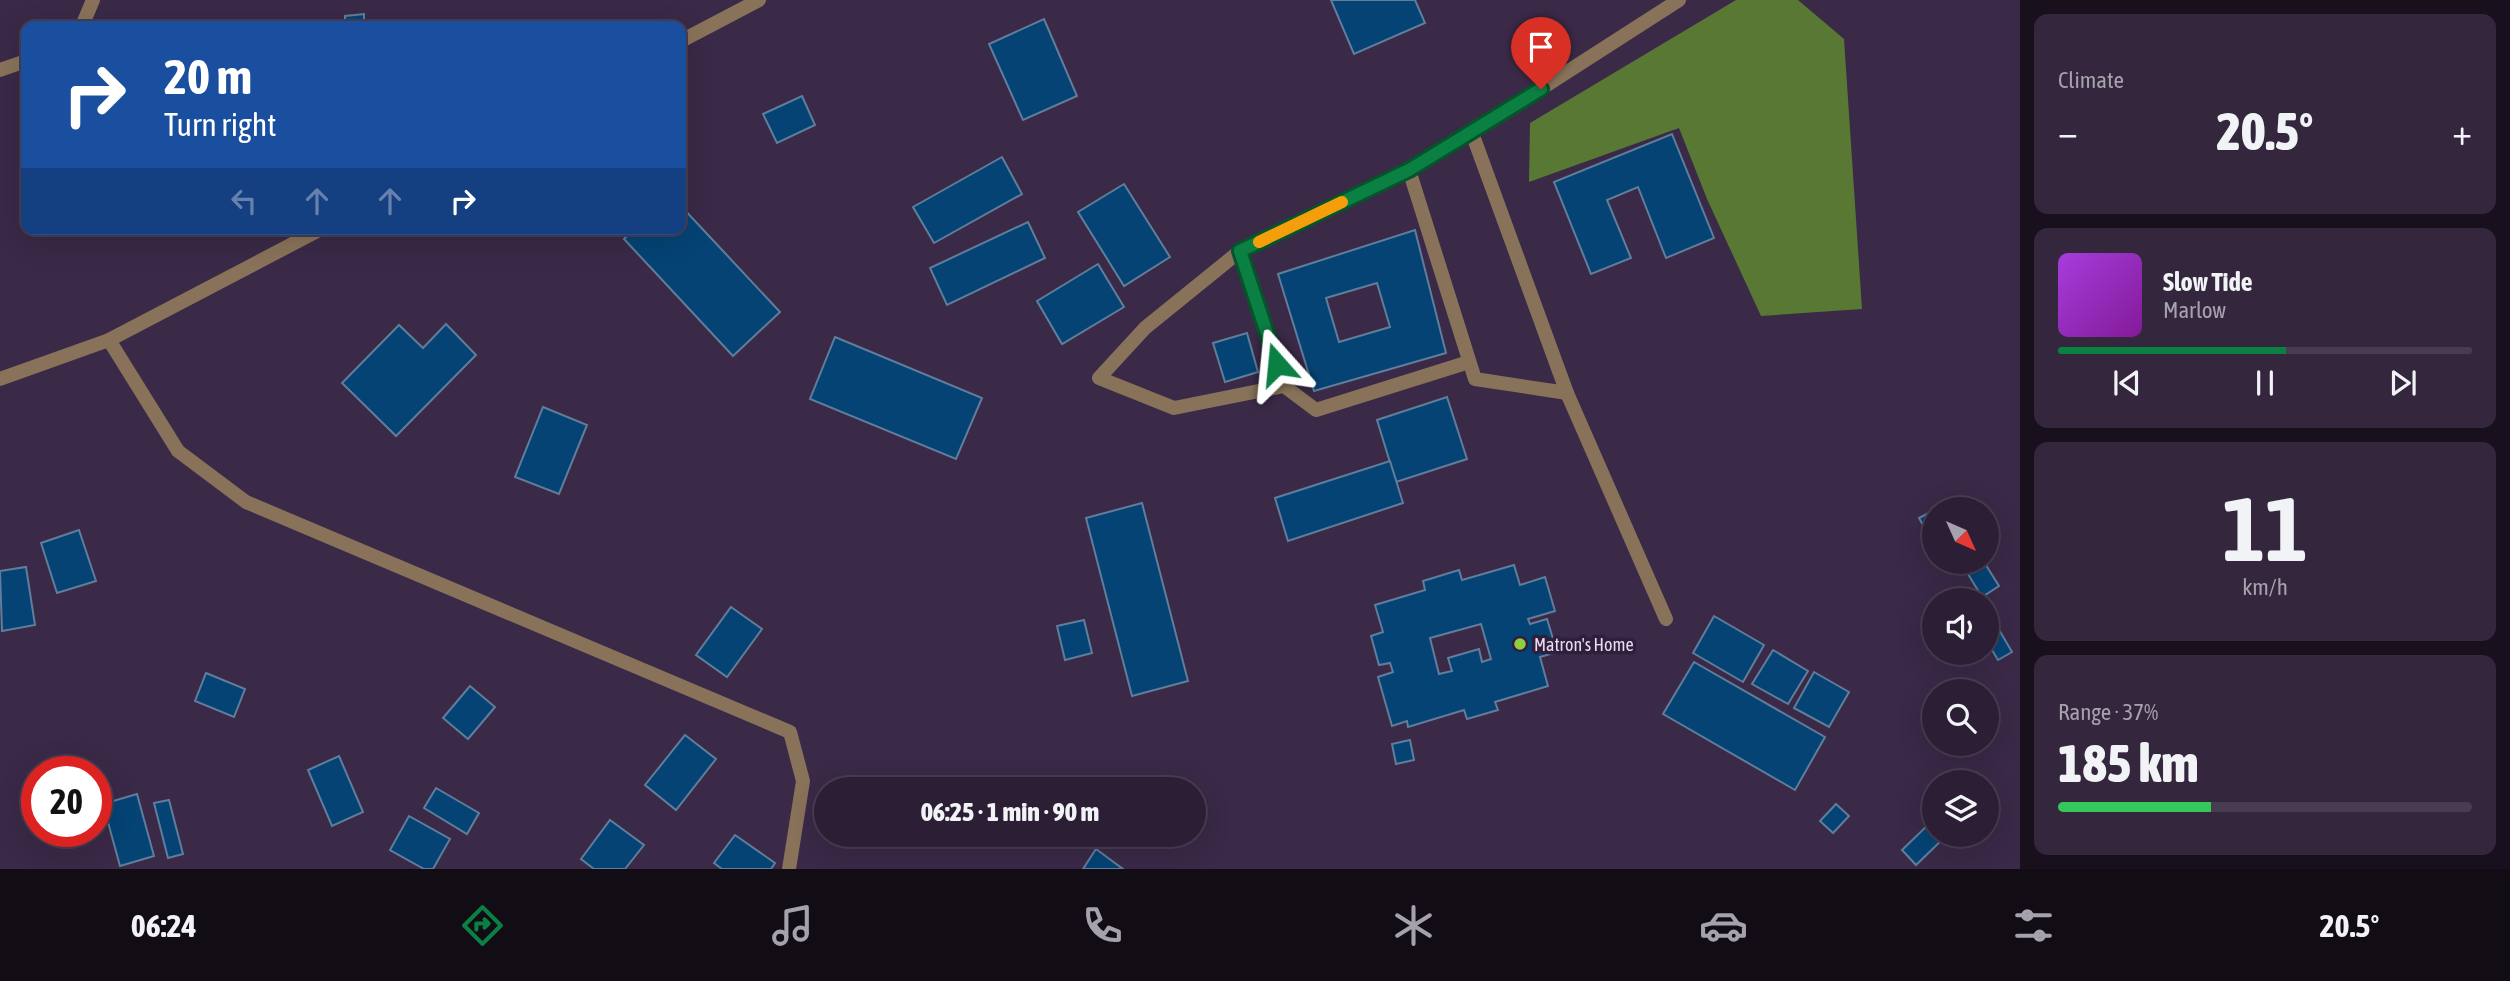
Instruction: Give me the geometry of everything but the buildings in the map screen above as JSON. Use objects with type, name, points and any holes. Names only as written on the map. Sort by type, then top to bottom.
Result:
[{"type":"street","points":[[84,21],[93,0]]},
{"type":"street","points":[[686,38],[759,0]]},
{"type":"street","points":[[1284,386],[1174,408],[1099,377],[1146,328],[1240,251],[1409,170],[1472,133],[1679,0]]},
{"type":"street","points":[[0,69],[21,63]]},
{"type":"street","points":[[1472,133],[1567,393],[1666,619]]},
{"type":"street","points":[[1409,170],[1475,379],[1567,393]]},
{"type":"street","points":[[0,379],[109,340],[310,235]]},
{"type":"street","points":[[1240,251],[1284,386],[1315,410],[1469,362]]},
{"type":"street","points":[[109,340],[178,451],[246,502],[790,733],[803,781],[789,869]]},
{"type":"green space","points":[[1736,0],[1798,0],[1844,39],[1862,309],[1761,316],[1707,199],[1679,128],[1529,182],[1530,123]]},
{"type":"slow traffic","points":[[1259,242],[1342,202]]},
{"type":"place","name":"Matron's Home","points":[[1520,644]]},
{"type":"route","points":[[1277,364],[1240,251],[1409,170],[1541,89]]}]
